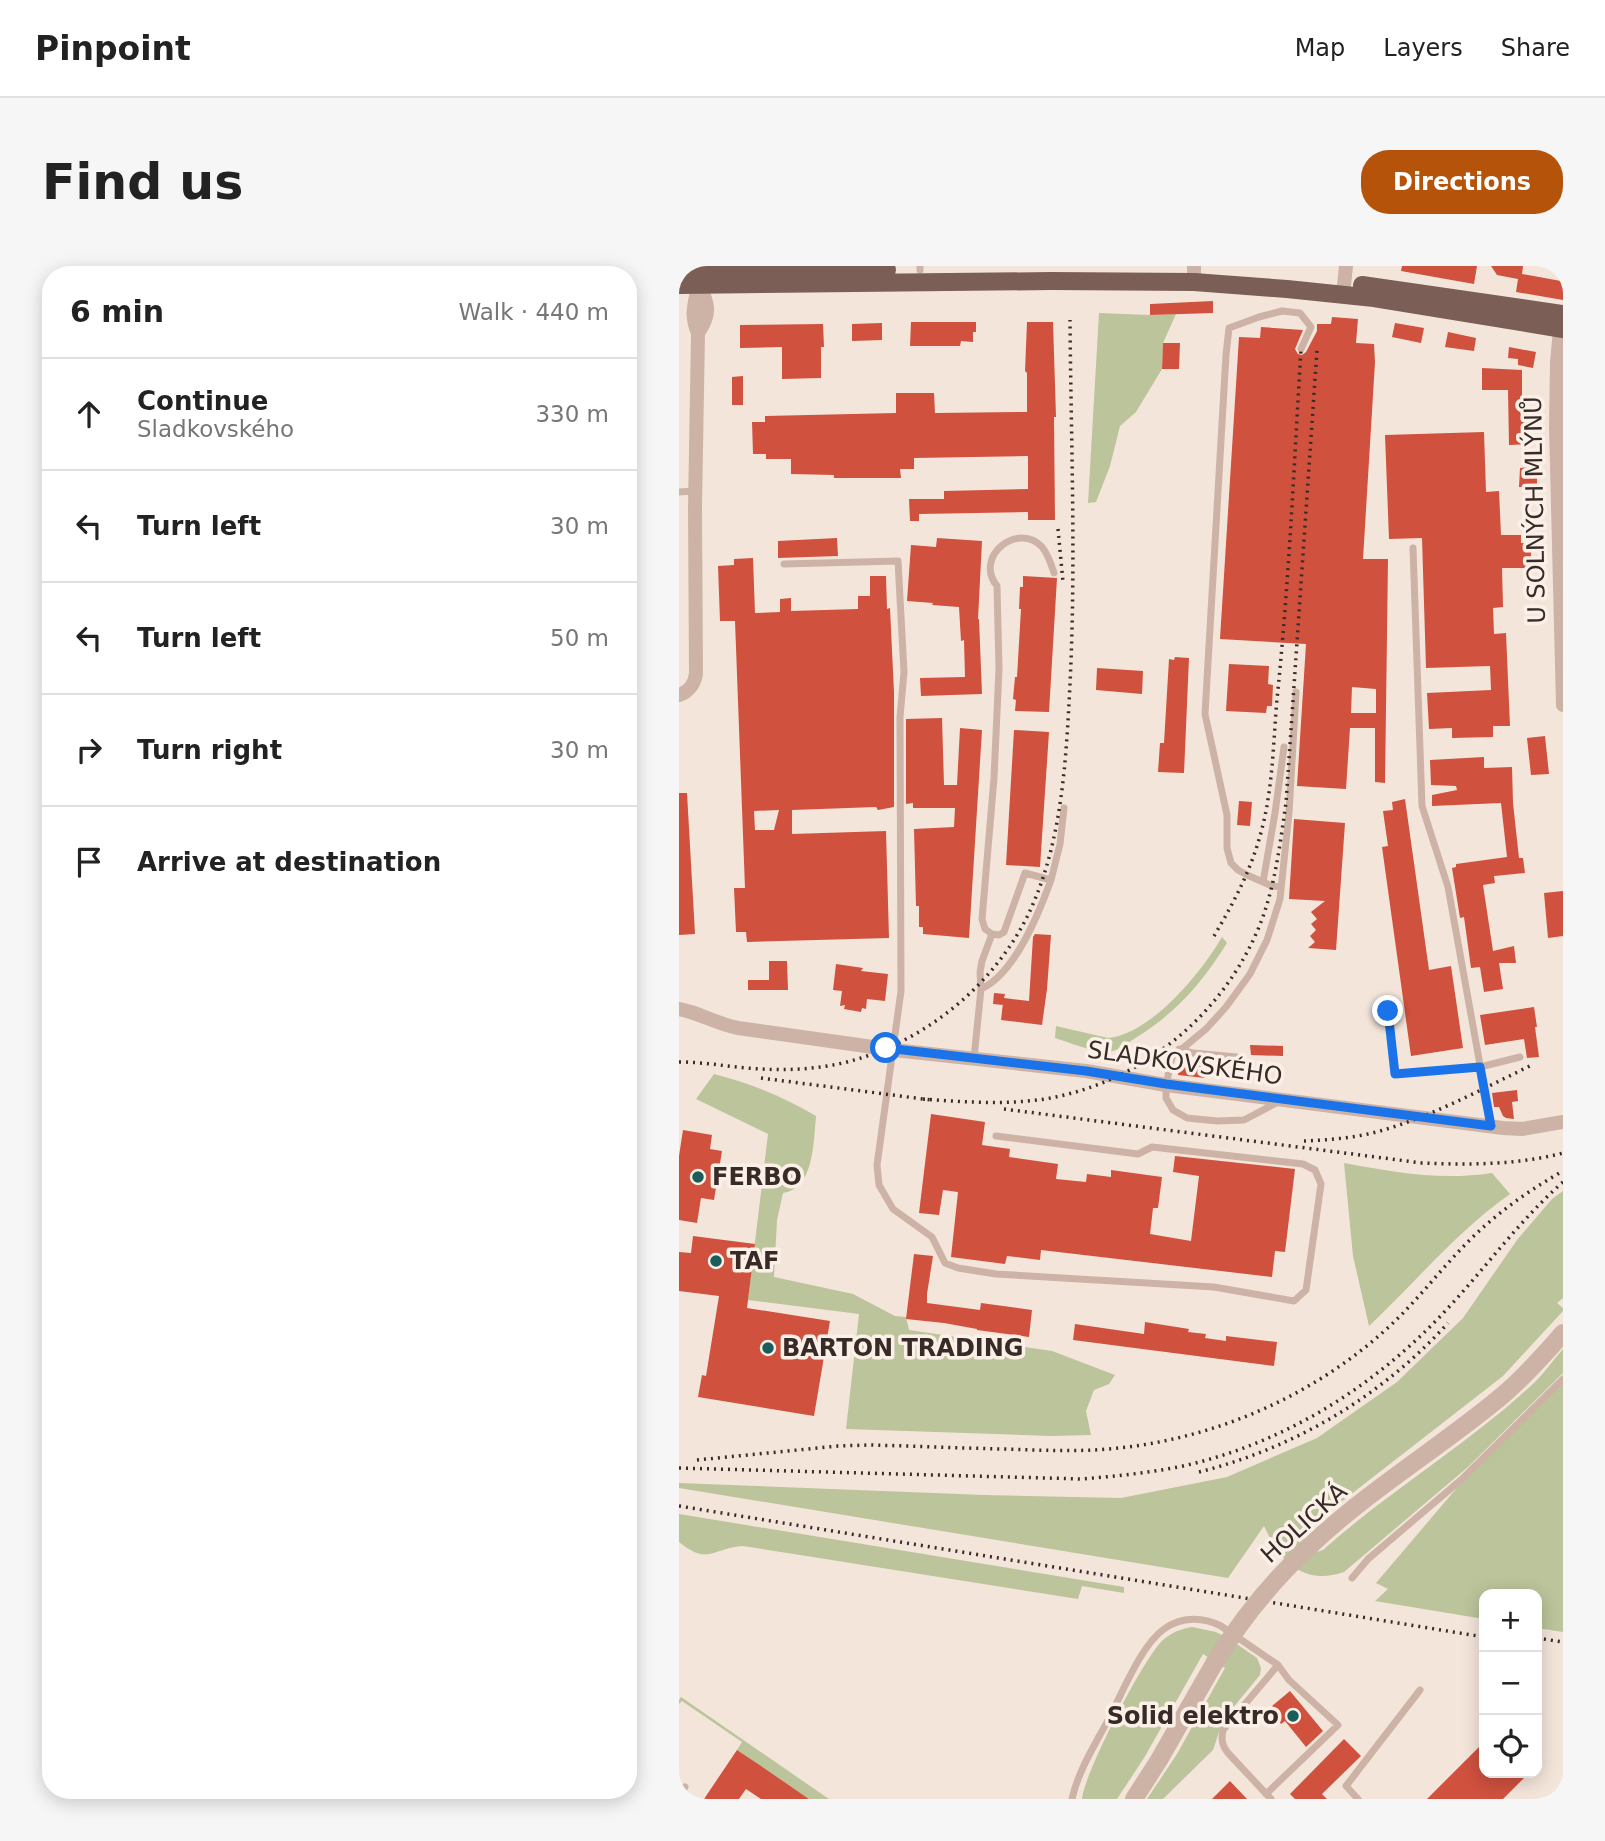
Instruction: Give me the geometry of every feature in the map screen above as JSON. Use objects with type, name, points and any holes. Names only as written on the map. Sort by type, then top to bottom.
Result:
[{"type":"main road","points":[[679,285],[699,279],[807,268],[1125,269],[1344,281],[1562,321]]},
{"type":"main road","points":[[679,273],[699,279],[1038,281],[1194,273]]},
{"type":"street","points":[[679,695],[696,680],[698,333],[706,322],[708,302],[699,279]]},
{"type":"street","name":"U SOLNÝCH MLÝNŮ","points":[[1562,321],[1557,362],[1556,427],[1563,705]]},
{"type":"street","name":"SLADKOVSKÉHO","points":[[679,1009],[724,1026],[1086,1071],[1283,1100],[1523,1129],[1563,1122]]},
{"type":"street","name":"HOLICKÁ","points":[[1134,1799],[1215,1662],[1263,1594],[1342,1517],[1503,1395],[1563,1333]]},
{"type":"lane","points":[[1281,887],[1238,870],[1231,863],[1227,848],[1227,815],[1205,714],[1226,355],[1230,328],[1282,311],[1300,313],[1311,327],[1301,349]]},
{"type":"lane","points":[[679,492],[695,491]]},
{"type":"lane","points":[[1051,880],[1025,873],[1004,932],[999,935],[992,934],[985,929],[982,919],[994,778],[999,669],[997,586],[989,569],[997,550],[1005,542],[1016,538],[1038,543],[1045,550],[1054,573]]},
{"type":"lane","points":[[1413,548],[1422,806],[1448,887],[1491,1126]]},
{"type":"lane","points":[[783,564],[898,561],[904,672],[901,717],[901,991],[877,1165],[879,1185],[893,1209],[932,1237],[945,1263],[958,1268],[996,1274],[1214,1287],[1294,1301],[1306,1290],[1321,1184],[1315,1170],[1303,1164],[1152,1147],[1137,1154],[996,1136]]},
{"type":"lane","points":[[1283,1100],[1244,1120],[1187,1118],[1173,1111],[1166,1098],[1166,1084],[1172,1057],[1206,1029],[1226,1007],[1250,974],[1267,940],[1280,899],[1289,813],[1296,692]]},
{"type":"lane","points":[[1263,882],[1284,747]]},
{"type":"lane","points":[[981,989],[996,979],[1016,954],[1034,923],[1051,880],[1060,844],[1064,808]]},
{"type":"lane","points":[[974,1058],[981,989],[980,972],[992,934]]},
{"type":"lane","points":[[1388,1011],[1395,1074],[1480,1067],[1520,1057]]},
{"type":"lane","points":[[1179,1049],[1237,1057]]},
{"type":"lane","points":[[1352,1578],[1368,1559],[1462,1479],[1563,1379]]},
{"type":"lane","points":[[1072,1799],[1081,1772],[1142,1656],[1165,1628],[1195,1619],[1213,1622],[1279,1665],[1289,1680],[1338,1725],[1269,1797],[1228,1753],[1221,1739],[1223,1730],[1279,1665]]},
{"type":"lane","points":[[1358,1799],[1346,1786],[1420,1690]]},
{"type":"lane","points":[[679,1799],[685,1787]]},
{"type":"green space","points":[[1099,313],[1176,314],[1163,343],[1162,369],[1136,412],[1120,426],[1110,466],[1096,502],[1088,503]]},
{"type":"green space","points":[[1222,937],[1227,943],[1188,996],[1123,1046],[1103,1052],[1055,1038],[1056,1026],[1108,1038],[1141,1026],[1188,984]]},
{"type":"green space","points":[[714,1074],[767,1091],[816,1116],[812,1156],[806,1175],[794,1189],[783,1193],[777,1220],[774,1277],[853,1294],[895,1316],[906,1317],[909,1330],[1052,1351],[1115,1375],[1109,1384],[1094,1390],[1086,1411],[1091,1435],[846,1429],[859,1314],[748,1300],[768,1134],[696,1099]]},
{"type":"green space","points":[[1344,1163],[1436,1176],[1492,1173],[1510,1194],[1454,1240],[1369,1326],[1353,1256]]},
{"type":"green space","points":[[1563,1191],[1563,1298],[1557,1303],[1563,1311],[1503,1376],[1300,1534],[1317,1552],[1323,1550],[1375,1507],[1510,1405],[1535,1382],[1563,1349],[1563,1373],[1468,1467],[1344,1572],[1316,1576],[1304,1573],[1285,1560],[1264,1526],[1228,1578],[679,1488],[679,1483],[1121,1498],[1227,1477],[1317,1438],[1397,1382],[1463,1318],[1517,1240],[1552,1199]]},
{"type":"green space","points":[[1563,1379],[1563,1632],[1542,1629],[1542,1589],[1479,1589],[1479,1618],[1375,1601],[1388,1589],[1376,1583],[1478,1463]]},
{"type":"green space","points":[[679,1514],[1124,1587],[1124,1593],[1082,1586],[1078,1599],[743,1546],[711,1554],[697,1553],[679,1542]]},
{"type":"green space","points":[[1192,1627],[1216,1632],[1228,1638],[1257,1658],[1261,1668],[1260,1675],[1220,1729],[1213,1750],[1163,1799],[1147,1799],[1177,1754],[1225,1668],[1203,1654],[1144,1758],[1117,1799],[1082,1799],[1103,1742],[1143,1668],[1163,1640],[1177,1631]]},
{"type":"green space","points":[[681,1697],[829,1799],[809,1799],[737,1750],[742,1742],[682,1701],[679,1704]]},
{"type":"building","points":[[1402,266],[1477,266],[1474,284],[1401,271]]},
{"type":"building","points":[[1491,266],[1523,266],[1522,274],[1561,281],[1563,300],[1516,292],[1518,279],[1497,275]]},
{"type":"building","points":[[1213,301],[1213,313],[1150,315],[1150,304]]},
{"type":"building","points":[[1332,317],[1358,319],[1356,343],[1374,344],[1363,559],[1388,559],[1385,783],[1375,782],[1375,728],[1350,728],[1346,789],[1297,786],[1306,644],[1220,639],[1239,337],[1260,338],[1261,327],[1303,330],[1295,349],[1302,355],[1317,331],[1317,324],[1331,324]],"holes":[[[1352,687],[1376,689],[1376,713],[1351,713]]]},
{"type":"building","points":[[911,322],[976,322],[976,332],[973,332],[973,342],[961,341],[960,346],[910,346]]},
{"type":"building","points":[[1027,322],[1053,322],[1055,520],[1028,520],[1028,512],[919,514],[919,521],[910,521],[909,499],[944,499],[944,491],[1028,489],[1028,456],[914,458],[914,469],[900,469],[901,478],[834,478],[834,475],[791,474],[791,459],[766,459],[766,454],[753,454],[752,422],[765,422],[765,416],[896,413],[896,393],[934,393],[935,413],[1027,412]]},
{"type":"building","points":[[882,323],[882,340],[852,341],[852,324]]},
{"type":"building","points":[[1395,323],[1424,328],[1421,343],[1392,337]]},
{"type":"building","points":[[823,324],[821,378],[782,379],[782,347],[740,348],[740,325]]},
{"type":"building","points":[[1448,332],[1476,338],[1474,351],[1445,347]]},
{"type":"building","points":[[1163,343],[1180,343],[1179,369],[1162,369]]},
{"type":"building","points":[[1509,347],[1536,352],[1533,368],[1518,365],[1518,359],[1508,358]]},
{"type":"building","points":[[1482,368],[1522,370],[1522,406],[1527,406],[1530,444],[1509,445],[1508,390],[1482,390]]},
{"type":"building","points":[[743,376],[743,405],[732,405],[732,377]]},
{"type":"building","points":[[1484,432],[1486,492],[1499,491],[1501,535],[1521,535],[1521,543],[1531,543],[1531,568],[1502,568],[1503,607],[1493,608],[1494,634],[1506,633],[1510,726],[1493,726],[1493,737],[1452,738],[1452,728],[1429,729],[1427,693],[1491,690],[1490,666],[1426,668],[1422,538],[1389,539],[1385,435]]},
{"type":"building","points":[[1533,467],[1533,470],[1537,470],[1537,484],[1519,487],[1520,468]]},
{"type":"building","points":[[837,538],[838,556],[778,558],[778,541]]},
{"type":"building","points":[[937,538],[982,541],[978,619],[982,694],[921,696],[920,678],[965,677],[964,640],[961,641],[959,607],[907,601],[911,545],[936,547]]},
{"type":"building","points":[[753,558],[755,613],[780,612],[780,599],[791,598],[791,611],[858,609],[858,596],[870,596],[870,576],[886,576],[894,692],[894,807],[878,810],[876,807],[792,810],[792,834],[886,831],[889,938],[747,942],[746,932],[736,932],[734,888],[745,888],[735,621],[720,621],[718,566],[734,565],[734,559]],"holes":[[[779,810],[774,830],[755,830],[754,811]]]},
{"type":"building","points":[[1023,576],[1057,578],[1049,712],[1015,711],[1016,700],[1013,699],[1017,677],[1020,587],[1023,587]]},
{"type":"building","points":[[1175,657],[1189,658],[1184,773],[1158,772],[1160,743],[1164,743],[1169,659],[1174,660]]},
{"type":"building","points":[[1229,664],[1269,666],[1268,684],[1273,685],[1272,706],[1267,706],[1266,713],[1226,711]]},
{"type":"building","points":[[1097,668],[1143,671],[1142,694],[1096,690]]},
{"type":"building","points":[[942,718],[944,785],[957,785],[960,728],[982,730],[969,938],[923,934],[923,927],[919,927],[919,906],[916,906],[914,829],[954,827],[955,808],[913,808],[913,803],[906,804],[906,719]]},
{"type":"building","points":[[1014,730],[1049,732],[1040,867],[1006,865]]},
{"type":"building","points":[[1545,736],[1549,774],[1531,775],[1527,738]]},
{"type":"building","points":[[1484,757],[1484,768],[1512,767],[1519,858],[1523,858],[1525,873],[1494,876],[1495,883],[1483,885],[1493,951],[1514,946],[1516,963],[1499,963],[1503,989],[1484,992],[1480,967],[1471,968],[1464,917],[1460,918],[1452,868],[1456,867],[1456,864],[1507,857],[1501,803],[1432,806],[1432,795],[1457,790],[1456,786],[1431,785],[1430,760]]},
{"type":"building","points":[[679,793],[687,793],[695,934],[679,935]]},
{"type":"building","points":[[1405,799],[1429,970],[1451,966],[1463,1048],[1411,1056],[1382,847],[1388,846],[1383,811],[1393,810],[1392,802]]},
{"type":"building","points":[[1239,801],[1252,802],[1250,826],[1237,825]]},
{"type":"building","points":[[1294,819],[1345,823],[1336,950],[1308,948],[1315,942],[1310,936],[1316,930],[1311,924],[1317,919],[1311,912],[1325,901],[1289,899]]},
{"type":"building","points":[[1563,891],[1563,936],[1548,938],[1544,893]]},
{"type":"building","points":[[1035,934],[1051,935],[1042,1025],[1001,1020],[1003,1005],[993,1004],[994,993],[1005,994],[1004,998],[1029,1001],[1033,937]]},
{"type":"building","points":[[769,961],[787,961],[788,990],[748,990],[748,980],[769,980]]},
{"type":"building","points":[[836,964],[863,968],[861,971],[888,974],[885,1001],[867,999],[866,1009],[862,1008],[861,1012],[844,1009],[845,1005],[840,1006],[842,991],[833,990]]},
{"type":"building","points":[[1534,1007],[1539,1057],[1527,1058],[1524,1039],[1485,1045],[1480,1015]]},
{"type":"building","points":[[1250,1045],[1283,1046],[1283,1056],[1251,1055]]},
{"type":"building","points":[[1181,1058],[1207,1062],[1205,1078],[1178,1075]]},
{"type":"building","points":[[1517,1090],[1518,1101],[1512,1102],[1514,1119],[1506,1118],[1499,1107],[1494,1107],[1492,1093]]},
{"type":"building","points":[[931,1114],[985,1122],[982,1145],[1010,1149],[1009,1157],[1058,1164],[1056,1179],[1086,1182],[1087,1174],[1111,1177],[1111,1170],[1162,1177],[1158,1208],[1153,1208],[1150,1234],[1191,1241],[1199,1176],[1173,1172],[1175,1156],[1295,1169],[1285,1252],[1275,1251],[1272,1277],[1041,1250],[1040,1260],[1007,1256],[1005,1264],[951,1257],[958,1192],[943,1190],[939,1215],[919,1213]]},
{"type":"building","name":"FERBO","points":[[683,1130],[712,1135],[710,1149],[722,1151],[714,1200],[701,1198],[697,1223],[679,1220],[679,1156]]},
{"type":"building","points":[[693,1236],[755,1244],[747,1308],[830,1321],[814,1416],[698,1397],[702,1375],[706,1376],[719,1296],[679,1291],[679,1252],[691,1253]]},
{"type":"building","points":[[914,1254],[933,1256],[927,1303],[980,1310],[981,1303],[1032,1310],[1029,1337],[906,1319]]},
{"type":"building","points":[[1145,1322],[1189,1329],[1188,1332],[1206,1334],[1205,1338],[1226,1341],[1226,1336],[1277,1342],[1274,1366],[1073,1340],[1075,1324],[1144,1334]]},
{"type":"building","name":"Solid elektro","points":[[1290,1691],[1323,1731],[1306,1747],[1285,1721],[1281,1724],[1271,1711],[1274,1708],[1272,1706]]},
{"type":"building","points":[[1344,1739],[1361,1756],[1322,1794],[1327,1799],[1295,1799],[1290,1794]]},
{"type":"building","points":[[1479,1747],[1479,1778],[1524,1778],[1503,1799],[1427,1799]]},
{"type":"building","points":[[737,1750],[809,1799],[761,1799],[746,1789],[739,1799],[704,1799]]},
{"type":"building","points":[[1230,1781],[1247,1799],[1212,1799]]},
{"type":"railway","points":[[679,1062],[760,1069],[798,1069],[835,1065],[875,1053],[928,1026],[975,989],[995,967],[1027,917],[1039,890],[1055,833],[1067,743],[1073,593],[1070,320]]},
{"type":"railway","points":[[1214,936],[1251,862],[1268,802],[1285,612],[1301,349]]},
{"type":"railway","points":[[923,1099],[1030,1101],[1080,1091],[1114,1078],[1145,1061],[1174,1040],[1200,1016],[1223,989],[1243,959],[1259,927],[1269,897],[1286,803],[1317,350]]},
{"type":"railway","points":[[1058,529],[1063,582]]},
{"type":"railway","points":[[1304,1141],[1361,1135],[1400,1125],[1458,1101],[1534,1064]]},
{"type":"railway","points":[[761,1078],[931,1100]]},
{"type":"railway","points":[[1004,1109],[1422,1163],[1493,1163],[1563,1153]]},
{"type":"railway","points":[[697,1460],[870,1445],[1095,1450],[1183,1437],[1219,1426],[1289,1397],[1353,1357],[1393,1323],[1485,1226],[1522,1196],[1563,1171]]},
{"type":"railway","points":[[679,1468],[1082,1479],[1158,1471],[1221,1456],[1293,1426],[1360,1386],[1391,1362],[1448,1308],[1518,1227],[1563,1182]]},
{"type":"railway","points":[[1199,1472],[1269,1449],[1335,1416],[1395,1374],[1448,1323]]},
{"type":"railway","points":[[679,1506],[1479,1636]]},
{"type":"railway","points":[[1542,1639],[1563,1642]]},
{"type":"place","name":"FERBO","points":[[698,1177]]},
{"type":"place","name":"TAF","points":[[716,1261]]},
{"type":"place","name":"BARTON TRADING","points":[[768,1348]]},
{"type":"place","name":"Solid elektro","points":[[1293,1716]]},
{"type":"route","points":[[886,1048],[1086,1071],[1166,1084],[1491,1126],[1480,1067],[1395,1074],[1388,1011]]}]
